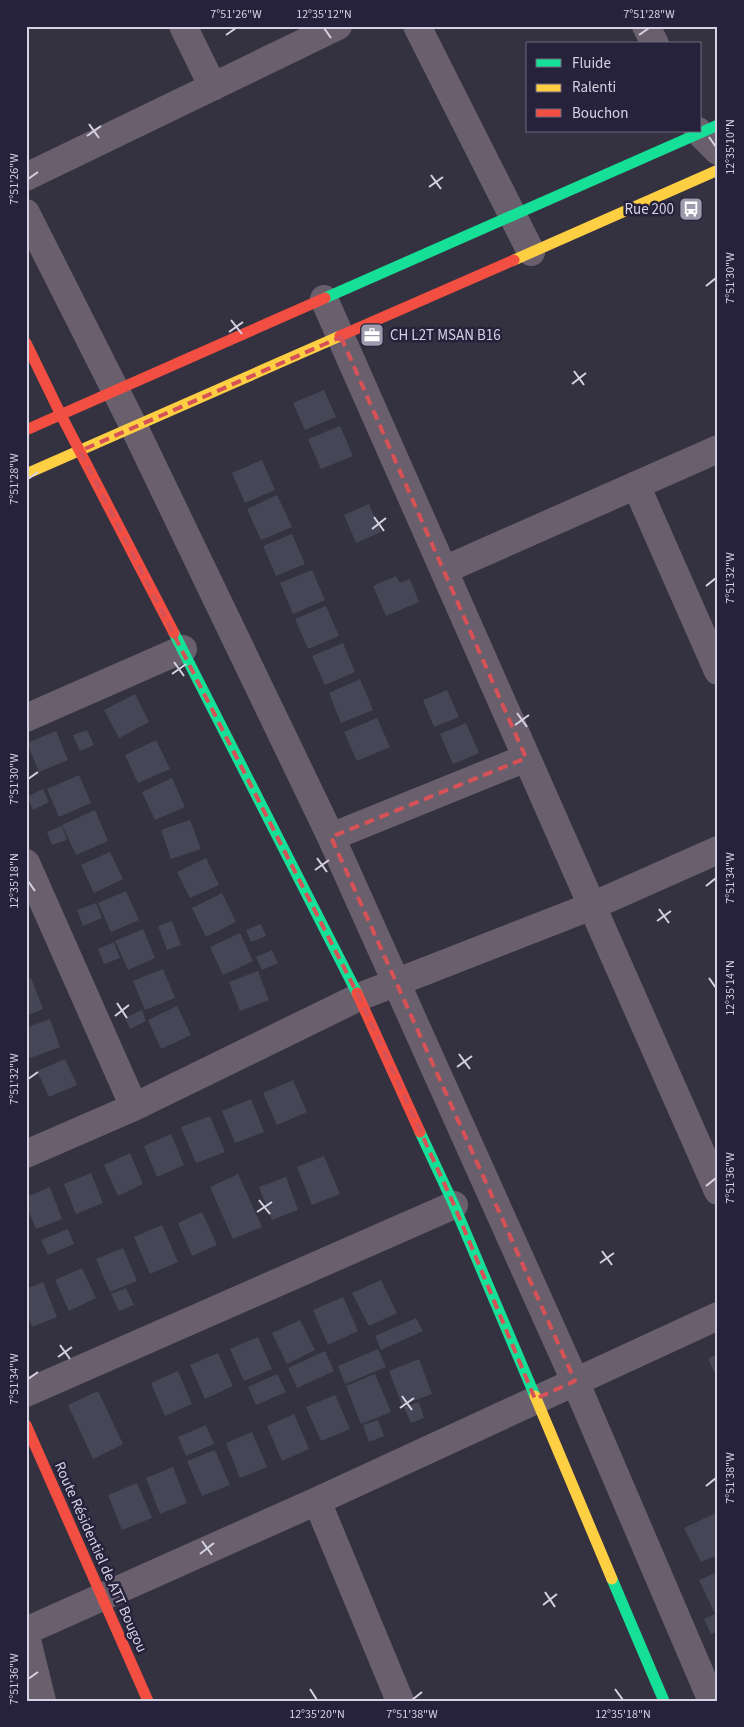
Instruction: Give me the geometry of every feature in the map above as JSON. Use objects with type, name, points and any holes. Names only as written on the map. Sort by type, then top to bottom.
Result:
[{"type":"street","points":[[183,26],[213,87]]},
{"type":"street","points":[[26,177],[338,26]]},
{"type":"street","points":[[417,26],[531,252]]},
{"type":"street","points":[[646,26],[654,42]]},
{"type":"street","points":[[26,430],[513,216],[708,135]]},
{"type":"street","points":[[26,474],[718,170]]},
{"type":"street","points":[[26,213],[134,427],[331,837],[575,1381],[712,1701]]},
{"type":"street","points":[[324,299],[718,1191]]},
{"type":"street","points":[[26,343],[359,997],[454,1205],[664,1701]]},
{"type":"street","points":[[444,570],[718,449]]},
{"type":"street","points":[[636,485],[718,671]]},
{"type":"street","points":[[26,718],[183,649]]},
{"type":"street","points":[[331,837],[526,758]]},
{"type":"street","points":[[26,1154],[134,1107],[359,997],[592,906],[718,850]]},
{"type":"street","points":[[26,863],[134,1107]]},
{"type":"street","points":[[26,1393],[454,1205]]},
{"type":"street","points":[[26,1631],[317,1501],[718,1316]]},
{"type":"street","name":"Route Résidentiel de ATT Bougou","points":[[26,1425],[148,1701]]},
{"type":"street","points":[[317,1501],[400,1701]]},
{"type":"street","points":[[26,1636],[42,1701]]},
{"type":"highlighted area","points":[[341,337],[526,758],[331,837],[575,1381],[535,1399],[454,1205],[359,997],[80,451]]},
{"type":"building","points":[[324,390],[336,417],[305,430],[293,403]]},
{"type":"building","points":[[340,426],[353,456],[321,469],[308,439]]},
{"type":"building","points":[[262,460],[275,490],[245,503],[232,473]]},
{"type":"building","points":[[277,495],[292,527],[261,540],[247,509]]},
{"type":"building","points":[[369,504],[381,532],[356,543],[344,515]]},
{"type":"building","points":[[292,534],[305,564],[276,576],[263,546]]},
{"type":"building","points":[[312,570],[325,600],[293,614],[280,583]]},
{"type":"building","points":[[396,576],[400,583],[410,579],[419,602],[386,616],[373,586]]},
{"type":"building","points":[[326,606],[339,636],[308,649],[295,619]]},
{"type":"building","points":[[343,643],[355,672],[325,685],[312,656]]},
{"type":"building","points":[[360,679],[373,710],[341,723],[329,693]]},
{"type":"building","points":[[447,690],[459,717],[434,727],[423,700]]},
{"type":"building","points":[[135,694],[149,722],[119,738],[104,710]]},
{"type":"building","points":[[377,718],[390,747],[357,761],[344,732]]},
{"type":"building","points":[[466,723],[479,753],[453,764],[440,734]]},
{"type":"building","points":[[87,730],[94,745],[80,751],[73,735]]},
{"type":"building","points":[[56,731],[68,760],[39,772],[27,743]]},
{"type":"building","points":[[156,740],[170,769],[138,783],[125,755]]},
{"type":"building","points":[[79,775],[91,803],[59,817],[47,789]]},
{"type":"building","points":[[172,778],[185,807],[155,820],[142,792]]},
{"type":"building","points":[[43,789],[49,802],[33,810],[27,797]]},
{"type":"building","points":[[95,810],[108,841],[76,855],[62,825]]},
{"type":"building","points":[[190,820],[201,849],[171,859],[161,830]]},
{"type":"building","points":[[62,826],[67,840],[52,845],[47,832]]},
{"type":"building","points":[[110,852],[123,879],[94,893],[81,865]]},
{"type":"building","points":[[206,858],[219,885],[190,898],[177,872]]},
{"type":"building","points":[[126,891],[139,920],[111,932],[98,903]]},
{"type":"building","points":[[222,893],[236,922],[206,937],[192,908]]},
{"type":"building","points":[[96,903],[102,918],[83,926],[77,910]]},
{"type":"building","points":[[172,921],[181,945],[167,950],[158,926]]},
{"type":"building","points":[[261,924],[266,936],[251,942],[246,930]]},
{"type":"building","points":[[143,929],[155,958],[128,970],[115,941]]},
{"type":"building","points":[[240,933],[253,961],[223,975],[210,947]]},
{"type":"building","points":[[114,942],[120,958],[104,964],[98,949]]},
{"type":"building","points":[[272,950],[278,963],[262,970],[256,957]]},
{"type":"building","points":[[163,969],[175,998],[145,1010],[133,981]]},
{"type":"building","points":[[258,971],[269,1000],[240,1011],[229,982]]},
{"type":"building","points":[[31,978],[43,1009],[26,1016],[26,980]]},
{"type":"building","points":[[177,1006],[191,1035],[161,1049],[148,1020]]},
{"type":"building","points":[[142,1010],[146,1021],[130,1029],[125,1018]]},
{"type":"building","points":[[50,1019],[60,1047],[30,1058],[26,1049],[26,1028]]},
{"type":"building","points":[[65,1059],[77,1085],[49,1097],[37,1071]]},
{"type":"building","points":[[293,1080],[307,1112],[277,1125],[263,1093]]},
{"type":"building","points":[[251,1099],[264,1132],[235,1143],[222,1111]]},
{"type":"building","points":[[210,1116],[225,1152],[196,1163],[181,1127]]},
{"type":"building","points":[[171,1134],[184,1165],[157,1177],[144,1146]]},
{"type":"building","points":[[130,1153],[143,1184],[118,1196],[104,1165]]},
{"type":"building","points":[[324,1156],[340,1194],[312,1205],[297,1167]]},
{"type":"building","points":[[91,1173],[103,1203],[76,1214],[64,1184]]},
{"type":"building","points":[[238,1174],[262,1227],[233,1239],[210,1187]]},
{"type":"building","points":[[286,1177],[298,1210],[272,1220],[259,1187]]},
{"type":"building","points":[[50,1187],[62,1219],[36,1229],[26,1205],[26,1197]]},
{"type":"building","points":[[202,1212],[217,1245],[192,1256],[178,1223]]},
{"type":"building","points":[[162,1225],[178,1262],[150,1274],[134,1237]]},
{"type":"building","points":[[68,1229],[74,1244],[48,1255],[41,1240]]},
{"type":"building","points":[[123,1248],[137,1281],[110,1292],[96,1259]]},
{"type":"building","points":[[82,1268],[96,1298],[69,1311],[55,1280]]},
{"type":"building","points":[[381,1280],[397,1313],[369,1326],[352,1293]]},
{"type":"building","points":[[43,1282],[57,1317],[32,1327],[26,1311],[26,1289]]},
{"type":"building","points":[[126,1288],[134,1305],[119,1311],[111,1294]]},
{"type":"building","points":[[343,1297],[358,1331],[328,1345],[313,1310]]},
{"type":"building","points":[[416,1318],[423,1331],[381,1350],[375,1336]]},
{"type":"building","points":[[300,1320],[315,1350],[287,1364],[272,1333]]},
{"type":"building","points":[[258,1337],[272,1369],[244,1381],[230,1349]]},
{"type":"building","points":[[718,1348],[718,1380],[708,1359],[717,1354],[715,1350]]},
{"type":"building","points":[[378,1349],[386,1367],[345,1384],[338,1366]]},
{"type":"building","points":[[325,1351],[334,1371],[297,1388],[288,1368]]},
{"type":"building","points":[[218,1353],[233,1386],[205,1399],[190,1365]]},
{"type":"building","points":[[419,1359],[432,1394],[402,1405],[389,1371]]},
{"type":"building","points":[[178,1371],[192,1404],[165,1416],[151,1383]]},
{"type":"building","points":[[277,1374],[286,1392],[256,1405],[248,1387]]},
{"type":"building","points":[[375,1374],[391,1412],[361,1424],[346,1386]]},
{"type":"building","points":[[98,1391],[123,1444],[93,1459],[68,1405]]},
{"type":"building","points":[[335,1395],[350,1429],[321,1441],[306,1407]]},
{"type":"building","points":[[419,1402],[424,1418],[411,1423],[404,1407]]},
{"type":"building","points":[[294,1414],[309,1449],[282,1461],[267,1426]]},
{"type":"building","points":[[378,1420],[384,1436],[369,1442],[363,1425]]},
{"type":"building","points":[[206,1425],[214,1444],[186,1456],[178,1437]]},
{"type":"building","points":[[252,1432],[267,1467],[240,1478],[226,1443]]},
{"type":"building","points":[[215,1450],[230,1485],[202,1496],[187,1461]]},
{"type":"building","points":[[173,1467],[187,1503],[160,1514],[146,1478]]},
{"type":"building","points":[[137,1483],[152,1518],[122,1530],[108,1495]]},
{"type":"building","points":[[718,1512],[718,1555],[701,1562],[684,1528]]},
{"type":"building","points":[[718,1572],[718,1631],[711,1634],[704,1619],[715,1614],[699,1580]]},
{"type":"traffic: fast","points":[[325,298],[718,125]]},
{"type":"traffic: fast","points":[[174,633],[357,993]]},
{"type":"traffic: fast","points":[[420,1132],[454,1205],[535,1396]]},
{"type":"traffic: fast","points":[[612,1579],[664,1701]]},
{"type":"traffic: slow","points":[[514,260],[718,170]]},
{"type":"traffic: slow","points":[[26,474],[340,336]]},
{"type":"traffic: slow","points":[[535,1396],[612,1579]]},
{"type":"traffic: jam","points":[[340,336],[514,260]]},
{"type":"traffic: jam","points":[[26,430],[325,298]]},
{"type":"traffic: jam","points":[[26,343],[61,415],[174,633]]},
{"type":"traffic: jam","points":[[357,993],[420,1132]]},
{"type":"traffic: jam","points":[[26,1425],[148,1701]]},
{"type":"place","name":"Rue 200","points":[[691,209]]},
{"type":"place","name":"CH L2T MSAN B16","points":[[372,335]]}]
